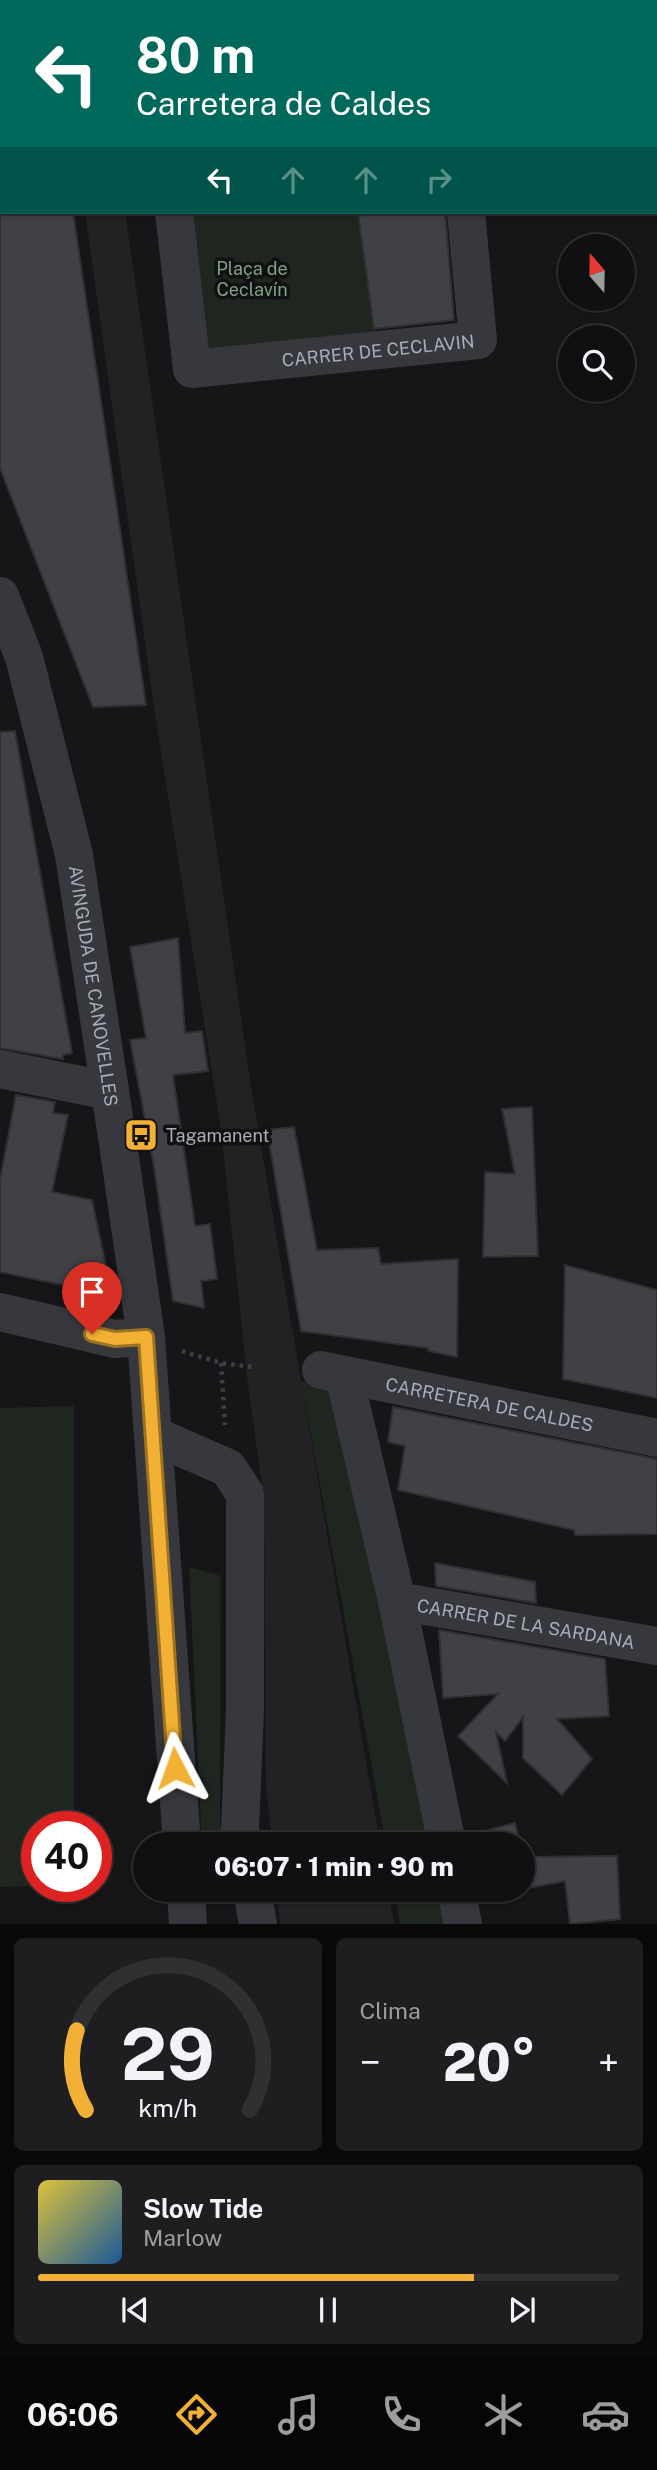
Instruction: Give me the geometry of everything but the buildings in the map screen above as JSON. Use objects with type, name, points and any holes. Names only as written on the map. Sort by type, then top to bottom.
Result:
[{"type":"street","name":"CARRER DE CECLAVIN","points":[[174,214],[192,369],[478,340],[467,214]]},
{"type":"street","name":"AVINGUDA DE CANOVELLES","points":[[0,596],[24,657],[74,855],[110,1091],[158,1342],[155,1436],[181,1832]]},
{"type":"street","points":[[0,1069],[110,1091]]},
{"type":"street","points":[[0,1312],[115,1339],[158,1342]]},
{"type":"street","name":"CARRETERA DE CALDES","points":[[397,1601],[334,1379],[657,1438]]},
{"type":"street","points":[[155,1436],[228,1468],[244,1494],[247,1537],[241,1832]]},
{"type":"street","points":[[397,1601],[445,1832]]},
{"type":"street","name":"CARRER DE LA SARDANA","points":[[397,1601],[657,1646]]},
{"type":"street","points":[[187,1902],[188,1924]]},
{"type":"street","points":[[253,1902],[258,1924]]},
{"type":"street","points":[[458,1902],[463,1924]]},
{"type":"path","points":[[158,1342],[221,1363],[252,1367]]},
{"type":"path","points":[[221,1363],[228,1468]]},
{"type":"shaded area","points":[[85,214],[125,214],[251,1087],[378,1832],[271,1832],[266,1785],[264,1500],[248,1385],[221,1129],[155,714]]},
{"type":"shaded area","points":[[278,1902],[390,1902],[394,1924],[280,1924]]},
{"type":"green space","name":"Plaça de Ceclavín","points":[[179,214],[358,214],[375,333],[189,353]]},
{"type":"green space","points":[[301,1381],[333,1383],[438,1832],[384,1832]]},
{"type":"green space","points":[[74,1406],[74,1811],[21,1811],[21,1886],[0,1887],[0,1408]]},
{"type":"green space","points":[[189,1567],[221,1576],[222,1832],[201,1832]]},
{"type":"green space","points":[[396,1902],[455,1902],[460,1924],[400,1924]]},
{"type":"place","name":"Tagamanent","points":[[141,1135]]},
{"type":"route","points":[[92,1334],[115,1339],[146,1337],[155,1436],[175,1768]]}]
